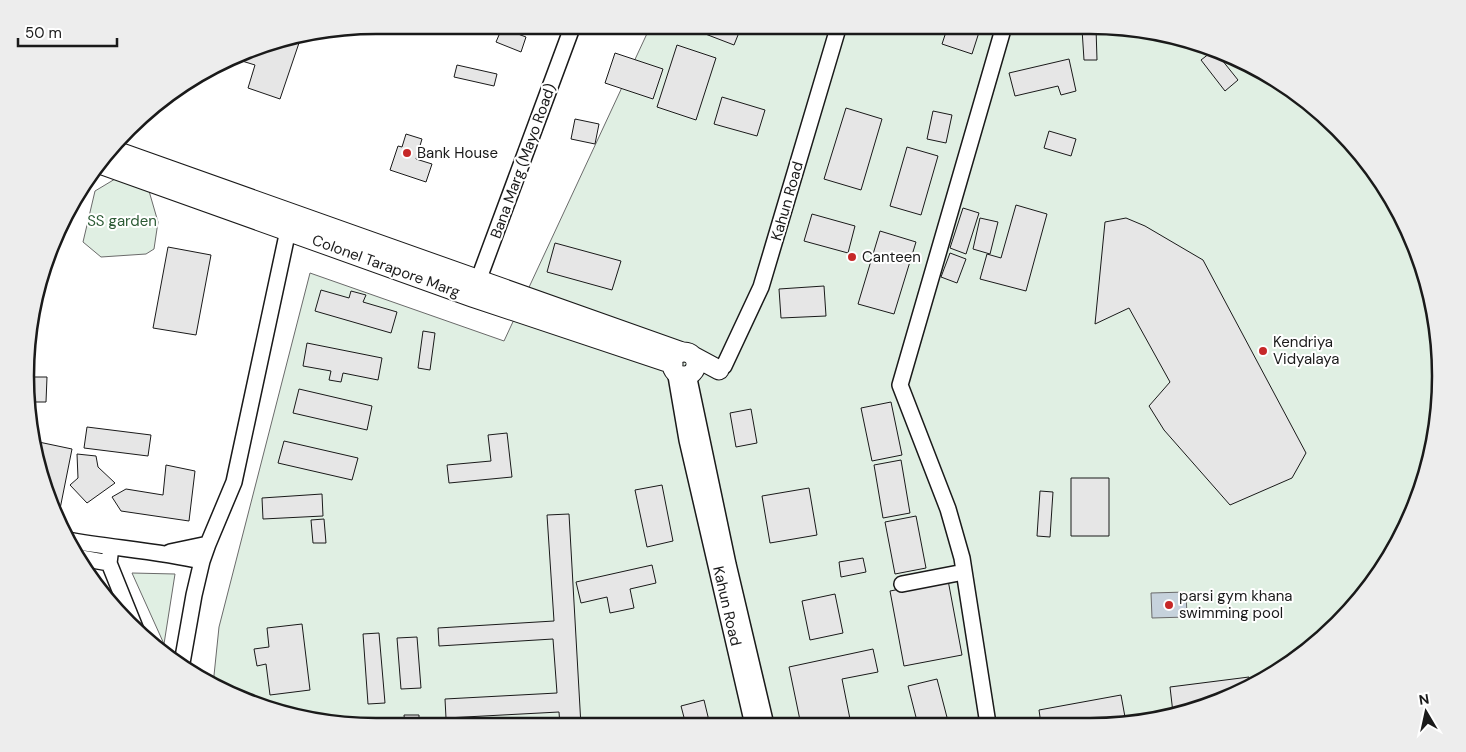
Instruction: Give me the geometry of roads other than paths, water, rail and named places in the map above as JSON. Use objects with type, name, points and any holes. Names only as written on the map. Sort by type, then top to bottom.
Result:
[{"type":"main road","name":"Colonel Tarapore Marg","points":[[111,159],[684,365]]},
{"type":"main road","points":[[684,365],[719,370]]},
{"type":"street","name":"Bana Marg (Mayo Road)","points":[[475,289],[570,34]]},
{"type":"street","name":"Kahun Road","points":[[719,370],[724,366],[761,287],[837,34]]},
{"type":"street","points":[[987,718],[962,558],[948,509],[900,385],[1002,34]]},
{"type":"street","points":[[183,659],[202,561],[234,482],[290,223]]},
{"type":"street","name":"Kahun Road","points":[[684,365],[764,718]]},
{"type":"street","name":"Kahun Road","points":[[684,365],[687,440],[751,718]]},
{"type":"street","points":[[77,542],[166,553],[202,561]]},
{"type":"street","points":[[166,553],[208,544]]},
{"type":"street","points":[[111,547],[109,563],[129,613]]},
{"type":"street","points":[[87,559],[109,563]]},
{"type":"street","points":[[902,584],[964,572]]},
{"type":"place","name":"Bank House","points":[[407,153]]},
{"type":"place","name":"Canteen","points":[[852,257]]},
{"type":"place","name":"Kendriya Vidyalaya","points":[[1263,351]]},
{"type":"place","name":"parsi gym khana swimming pool","points":[[1169,605]]},
{"type":"park label","name":"SS garden","points":[[122,221]]}]
